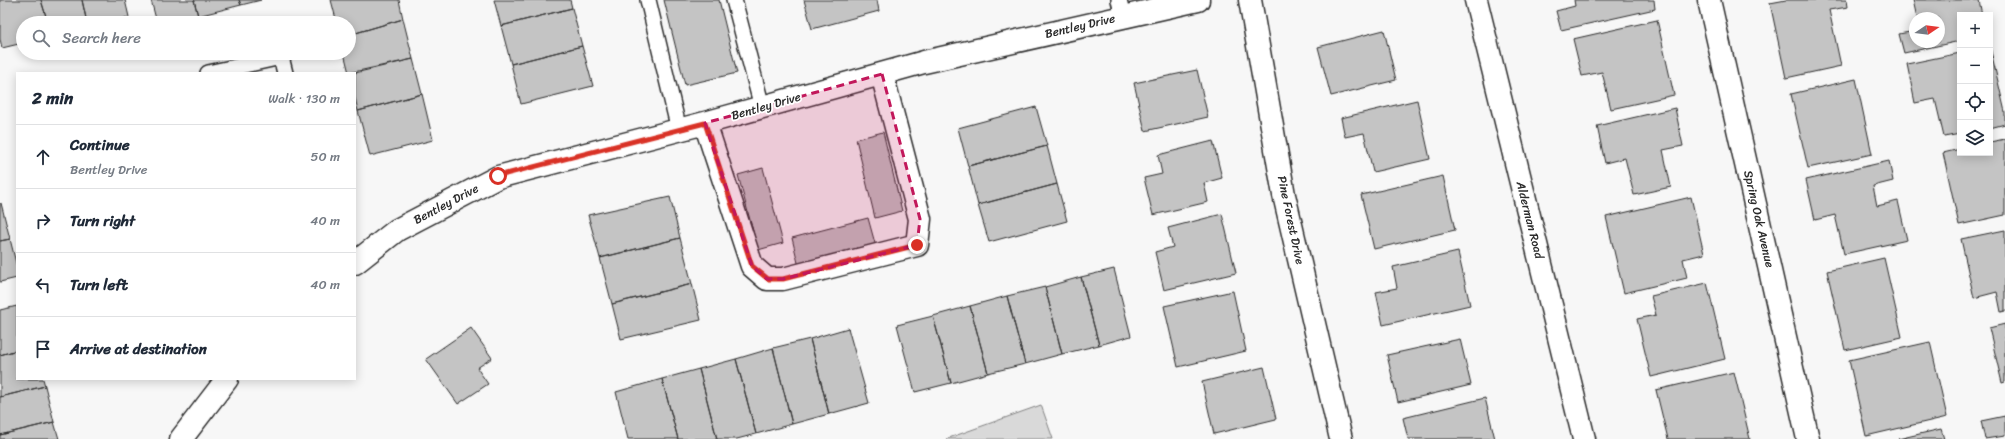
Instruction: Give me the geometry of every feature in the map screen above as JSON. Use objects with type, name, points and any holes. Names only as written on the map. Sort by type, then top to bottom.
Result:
[{"type":"street","name":"Bentley Drive","points":[[356,261],[397,230],[498,176],[705,123],[1121,8],[1198,0]]},
{"type":"street","name":"Pine Forest Drive","points":[[1250,0],[1284,195],[1341,439]]},
{"type":"street","name":"Alderman Road","points":[[1476,0],[1584,439]]},
{"type":"street","name":"Spring Oak Avenue","points":[[1709,0],[1808,439]]},
{"type":"street","points":[[705,123],[752,266],[768,279],[783,279],[917,245],[920,220],[882,74]]},
{"type":"street","points":[[181,439],[226,380]]},
{"type":"lane","points":[[648,0],[679,130]]},
{"type":"lane","points":[[734,0],[762,107]]},
{"type":"lane","points":[[213,72],[267,60]]},
{"type":"lane","points":[[282,60],[285,72]]},
{"type":"highlighted area","points":[[882,74],[920,219],[917,245],[783,279],[767,279],[752,266],[705,123]]},
{"type":"shaded area","points":[[1041,405],[1053,439],[946,439]]},
{"type":"building","points":[[0,0],[41,0],[46,16],[16,16],[16,45],[2,48],[0,39]]},
{"type":"building","points":[[41,0],[82,0],[85,16],[46,16]]},
{"type":"building","points":[[82,0],[125,0],[129,16],[85,16]]},
{"type":"building","points":[[151,0],[194,0],[198,16],[155,16]]},
{"type":"building","points":[[194,0],[239,0],[241,5],[198,16]]},
{"type":"building","points":[[239,0],[261,0],[241,5]]},
{"type":"building","points":[[331,0],[399,0],[403,19],[356,33],[356,16],[335,16]]},
{"type":"building","points":[[494,0],[570,0],[572,8],[501,26]]},
{"type":"building","points":[[664,0],[719,0],[737,73],[685,85]]},
{"type":"building","points":[[804,0],[877,0],[879,11],[812,29]]},
{"type":"building","points":[[1574,0],[1654,0],[1655,9],[1561,30],[1556,11],[1575,6]]},
{"type":"building","points":[[1786,0],[1847,0],[1848,7],[1829,10],[1841,66],[1786,78],[1770,3]]},
{"type":"building","points":[[1913,0],[1979,0],[1981,12],[1957,12],[1957,42],[1945,44],[1945,12],[1916,12]]},
{"type":"building","points":[[572,8],[582,46],[511,64],[501,26]]},
{"type":"building","points":[[403,19],[413,59],[349,72],[346,60],[356,60],[356,33]]},
{"type":"building","points":[[1657,20],[1674,95],[1611,109],[1602,72],[1582,76],[1573,39]]},
{"type":"building","points":[[1384,30],[1396,80],[1331,96],[1318,47]]},
{"type":"building","points":[[1909,32],[1909,48],[1927,48],[1904,53],[1899,34]]},
{"type":"building","points":[[582,46],[593,86],[521,104],[511,64]]},
{"type":"building","points":[[1957,54],[1957,135],[1944,137],[1935,99],[1915,103],[1907,64]]},
{"type":"building","points":[[413,59],[422,94],[358,111],[356,102],[356,73]]},
{"type":"building","points":[[1993,60],[2005,112],[2005,124],[1993,127]]},
{"type":"building","points":[[1197,70],[1208,117],[1145,131],[1134,83]]},
{"type":"building","points":[[1856,79],[1872,154],[1808,168],[1791,94]]},
{"type":"building","points":[[422,94],[433,140],[370,156],[358,111]]},
{"type":"building","points":[[1417,100],[1430,159],[1373,172],[1364,133],[1345,137],[1341,118]]},
{"type":"building","points":[[1036,107],[1047,146],[968,166],[958,128]]},
{"type":"building","points":[[1675,108],[1683,146],[1663,150],[1671,187],[1634,195],[1625,158],[1605,163],[1597,126]]},
{"type":"building","points":[[883,132],[902,211],[875,218],[856,139]]},
{"type":"building","points":[[2005,139],[2005,215],[1959,225],[1943,153],[1957,150],[1957,156],[1993,156],[1993,141]]},
{"type":"building","points":[[1213,141],[1222,178],[1204,183],[1208,202],[1153,215],[1144,178],[1162,174],[1158,155]]},
{"type":"building","points":[[1047,146],[1057,184],[978,205],[968,166]]},
{"type":"building","points":[[1889,161],[1893,181],[1873,186],[1877,206],[1898,201],[1907,240],[1844,254],[1835,215],[1815,220],[1806,180]]},
{"type":"building","points":[[763,168],[783,243],[758,250],[738,175]]},
{"type":"building","points":[[1443,176],[1455,230],[1374,249],[1361,195]]},
{"type":"building","points":[[1057,184],[1067,221],[989,242],[978,205]]},
{"type":"building","points":[[670,197],[680,238],[600,258],[588,215]]},
{"type":"building","points":[[1691,197],[1704,254],[1683,259],[1687,278],[1624,293],[1606,217]]},
{"type":"building","points":[[1,203],[10,239],[0,241],[0,204]]},
{"type":"building","points":[[1222,214],[1236,273],[1164,290],[1155,252],[1173,247],[1168,228]]},
{"type":"building","points":[[868,218],[876,247],[799,267],[792,238]]},
{"type":"building","points":[[2005,230],[2005,311],[2001,312],[1997,292],[1974,298],[1961,239]]},
{"type":"building","points":[[680,238],[692,284],[612,304],[600,258]]},
{"type":"building","points":[[10,239],[16,263],[16,278],[0,282],[0,241]]},
{"type":"building","points":[[1458,252],[1470,305],[1383,325],[1376,292],[1397,288],[1393,267]]},
{"type":"building","points":[[1884,258],[1902,337],[1845,350],[1827,271]]},
{"type":"building","points":[[1114,269],[1131,336],[1099,345],[1081,277]]},
{"type":"building","points":[[1081,277],[1099,345],[1062,354],[1045,287]]},
{"type":"building","points":[[1707,283],[1725,359],[1651,377],[1637,319],[1656,315],[1651,296]]},
{"type":"building","points":[[692,284],[701,320],[621,339],[612,304]]},
{"type":"building","points":[[1045,287],[1062,354],[1025,364],[1007,296]]},
{"type":"building","points":[[1233,291],[1246,351],[1178,367],[1164,306]]},
{"type":"building","points":[[1007,296],[1025,364],[988,373],[970,306]]},
{"type":"building","points":[[16,306],[16,350],[0,355],[0,310]]},
{"type":"building","points":[[970,306],[988,373],[951,383],[933,316]]},
{"type":"building","points":[[933,316],[951,383],[915,392],[897,325]]},
{"type":"building","points":[[2005,324],[2005,382],[2002,383],[1989,328]]},
{"type":"building","points":[[471,328],[492,358],[477,368],[488,384],[458,404],[426,359]]},
{"type":"building","points":[[848,328],[869,403],[829,414],[810,339]]},
{"type":"building","points":[[810,339],[829,414],[792,424],[773,348]]},
{"type":"building","points":[[1460,339],[1471,385],[1398,402],[1387,355]]},
{"type":"building","points":[[1930,342],[1947,417],[1866,436],[1849,360]]},
{"type":"building","points":[[773,348],[792,424],[756,434],[736,359]]},
{"type":"building","points":[[16,350],[16,380],[43,380],[45,386],[0,397],[0,355]]},
{"type":"building","points":[[736,359],[756,434],[737,439],[717,439],[699,369]]},
{"type":"building","points":[[1264,367],[1276,419],[1214,434],[1202,382]]},
{"type":"building","points":[[699,369],[717,439],[678,439],[662,379]]},
{"type":"building","points":[[1734,372],[1750,439],[1668,439],[1656,390]]},
{"type":"building","points":[[662,379],[678,439],[628,439],[616,392]]},
{"type":"building","points":[[45,386],[54,422],[0,435],[0,397]]},
{"type":"building","points":[[1485,398],[1495,439],[1408,439],[1403,418]]},
{"type":"building","points":[[2005,416],[2005,436],[1985,439],[1981,421]]},
{"type":"building","points":[[54,422],[59,439],[0,439],[0,435]]},
{"type":"building","points":[[1941,429],[1944,439],[1898,439]]},
{"type":"route","points":[[498,176],[705,123],[752,266],[768,279],[783,279],[917,245]]}]
